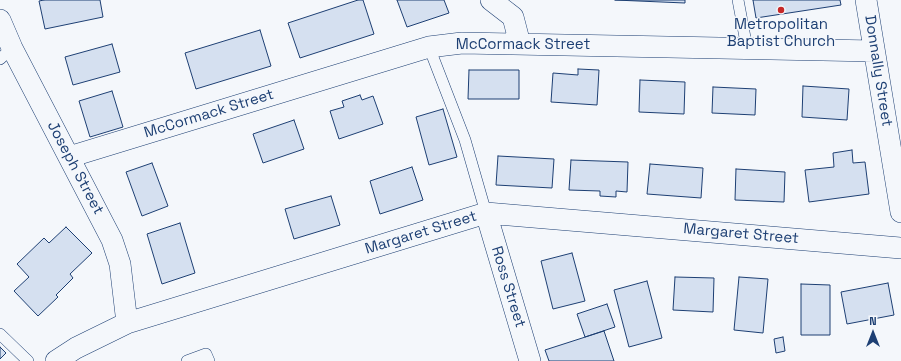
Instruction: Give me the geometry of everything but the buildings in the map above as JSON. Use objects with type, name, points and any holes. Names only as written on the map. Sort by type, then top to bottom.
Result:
[{"type":"street","points":[[491,0],[513,17],[520,44]]},
{"type":"street","name":"Donnally Street","points":[[866,0],[901,212]]},
{"type":"street","name":"Joseph Street","points":[[0,20],[6,54],[69,157],[112,240],[120,264],[127,323]]},
{"type":"street","name":"McCormack Street","points":[[69,157],[429,48],[462,43],[874,51]]},
{"type":"street","name":"Margaret Street","points":[[56,361],[76,348],[127,323],[486,213],[901,248]]},
{"type":"street","name":"Ross Street","points":[[486,213],[530,361]]},
{"type":"lane","points":[[738,0],[747,48]]},
{"type":"lane","points":[[429,48],[465,140],[486,213]]},
{"type":"lane","points":[[0,334],[28,361]]},
{"type":"lane","points":[[187,361],[206,354],[209,361]]},
{"type":"place","name":"Metropolitan Baptist Church","points":[[781,10]]}]
